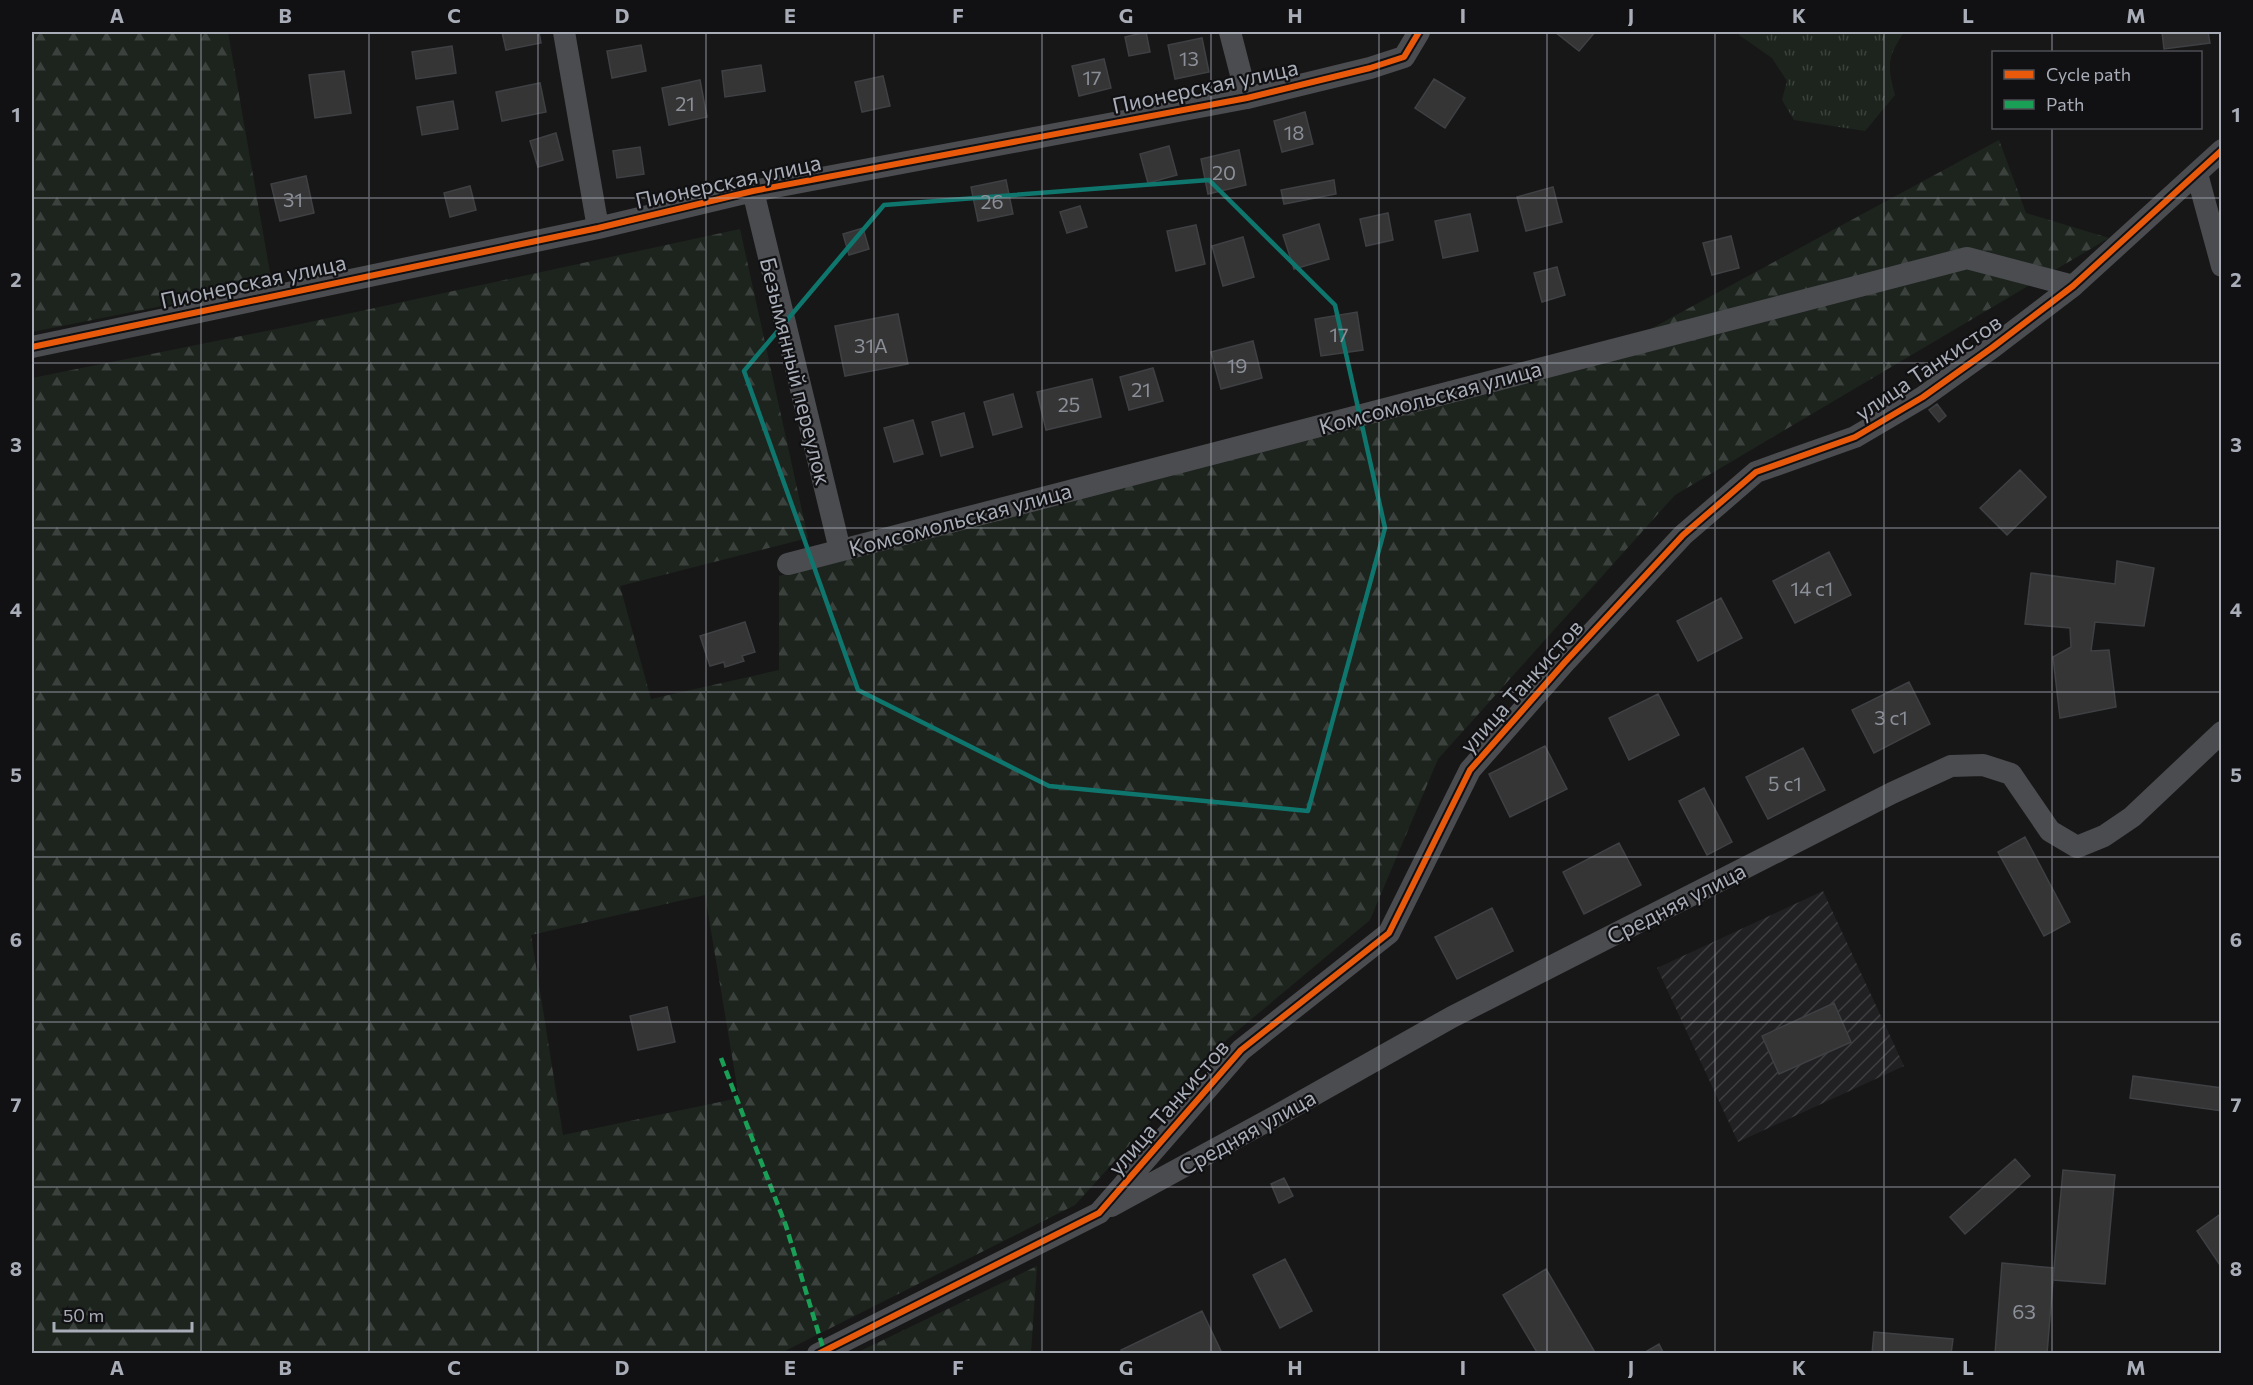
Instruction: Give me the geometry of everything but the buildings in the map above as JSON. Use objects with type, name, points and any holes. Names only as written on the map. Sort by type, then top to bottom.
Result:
[{"type":"street","points":[[564,32],[598,228]]},
{"type":"street","points":[[1230,32],[1247,98]]},
{"type":"street","name":"Пионерская улица","points":[[32,347],[598,228],[753,191],[1247,98],[1370,68],[1404,57],[1419,32]]},
{"type":"street","name":"улица Танкистов","points":[[818,1353],[1099,1213],[1241,1050],[1389,933],[1470,770],[1565,662],[1683,535],[1756,472],[1855,437],[1923,397],[2073,286],[2222,150]]},
{"type":"street","points":[[2197,174],[2222,266]]},
{"type":"street","name":"Безымянный переулок","points":[[753,191],[840,550]]},
{"type":"street","name":"Комсомольская улица","points":[[788,564],[1967,258],[2073,286]]},
{"type":"street","name":"Средняя улица","points":[[1099,1213],[1452,1017],[1882,798],[1951,766],[1983,765],[2011,774],[2050,831],[2078,847],[2104,837],[2132,817],[2222,732]]},
{"type":"highlighted area","points":[[1209,180],[1335,305],[1385,528],[1308,811],[1049,786],[858,690],[744,371],[884,205]]},
{"type":"shaded area","points":[[1823,891],[1904,1066],[1738,1142],[1657,968]]},
{"type":"green space","points":[[32,32],[228,32],[272,284],[32,332]]},
{"type":"green space","points":[[1742,32],[1904,32],[1894,49],[1890,62],[1895,95],[1865,131],[1794,120],[1782,100],[1787,81],[1772,58],[1739,35]]},
{"type":"green space","points":[[1999,140],[2026,213],[2109,238],[1675,495],[1438,759],[1370,920],[1218,1047],[1075,1205],[781,1353],[32,1354],[32,378],[296,325],[740,229],[808,538],[620,586],[651,699],[779,670],[779,576],[1584,365]],"holes":[[[705,895],[739,1098],[563,1135],[531,935]]]},
{"type":"green space","points":[[1037,1266],[1031,1353],[856,1353]]},
{"type":"marked path","points":[[721,1058],[786,1226],[824,1351]]},
{"type":"cycle path","points":[[32,347],[598,228],[753,191],[1247,98],[1370,68],[1404,57],[1419,32]]},
{"type":"cycle path","points":[[818,1354],[1099,1213],[1241,1050],[1389,933],[1470,770],[1565,662],[1683,535],[1756,472],[1855,437],[1923,397],[2073,286],[2222,150]]}]
